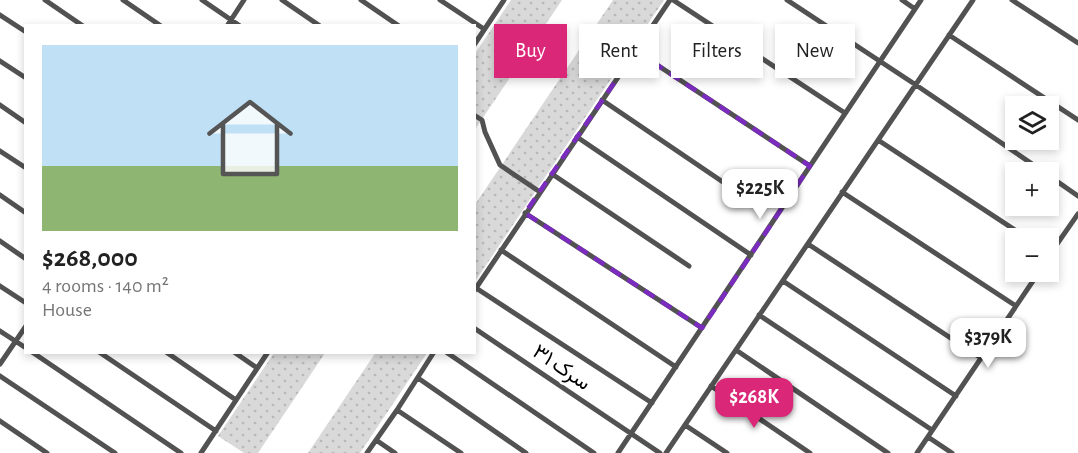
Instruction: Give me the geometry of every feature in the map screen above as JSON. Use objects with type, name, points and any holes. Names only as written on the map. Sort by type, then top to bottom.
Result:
[{"type":"street","points":[[45,0],[80,24]]},
{"type":"street","points":[[123,0],[158,24]]},
{"type":"street","points":[[202,0],[237,24]]},
{"type":"street","points":[[228,24],[244,0]]},
{"type":"street","points":[[282,0],[317,24]]},
{"type":"street","points":[[361,0],[396,24]]},
{"type":"street","points":[[440,0],[484,29]]},
{"type":"street","points":[[476,42],[504,0]]},
{"type":"street","points":[[655,24],[671,0],[845,113]]},
{"type":"street","points":[[787,0],[1029,162]]},
{"type":"street","points":[[902,0],[915,9]]},
{"type":"street","points":[[618,453],[921,0]]},
{"type":"street","points":[[666,453],[973,0]]},
{"type":"street","points":[[1012,0],[1078,43]]},
{"type":"street","points":[[0,15],[24,31]]},
{"type":"street","points":[[949,35],[1078,120]]},
{"type":"street","points":[[0,61],[24,77]]},
{"type":"street","points":[[659,66],[810,166]]},
{"type":"street","points":[[476,288],[617,78]]},
{"type":"street","points":[[602,100],[745,197]]},
{"type":"street","points":[[0,105],[24,122]]},
{"type":"street","points":[[476,116],[482,120],[500,165],[540,192]]},
{"type":"street","points":[[577,137],[751,255]]},
{"type":"street","points":[[878,140],[1012,228]]},
{"type":"street","points":[[0,151],[24,167]]},
{"type":"street","points":[[552,174],[689,266]]},
{"type":"street","points":[[1059,183],[1078,196]]},
{"type":"street","points":[[842,192],[1016,306]]},
{"type":"street","points":[[0,195],[24,212]]},
{"type":"street","points":[[525,213],[702,328]]},
{"type":"street","points":[[1059,241],[1078,214]]},
{"type":"street","points":[[0,242],[24,258]]},
{"type":"street","points":[[808,244],[981,358]]},
{"type":"street","points":[[501,250],[676,367]]},
{"type":"street","points":[[783,281],[956,396]]},
{"type":"street","points":[[917,453],[1032,282]]},
{"type":"street","points":[[0,286],[24,302]]},
{"type":"street","points":[[476,291],[652,403]]},
{"type":"street","points":[[759,315],[932,430]]},
{"type":"street","points":[[0,364],[24,329]]},
{"type":"street","name":"سرک ۳۱","points":[[476,329],[660,453]]},
{"type":"street","points":[[0,331],[24,347]]},
{"type":"street","points":[[736,350],[888,453]]},
{"type":"street","points":[[35,354],[181,453]]},
{"type":"street","points":[[102,354],[216,431]]},
{"type":"street","points":[[169,354],[236,400]]},
{"type":"street","points":[[237,354],[257,368]]},
{"type":"street","points":[[201,453],[267,354]]},
{"type":"street","points":[[367,453],[433,354]]},
{"type":"street","points":[[449,354],[594,453]]},
{"type":"street","points":[[0,376],[115,453]]},
{"type":"street","points":[[418,378],[526,453]]},
{"type":"street","points":[[711,386],[810,453]]},
{"type":"street","points":[[397,410],[461,453]]},
{"type":"street","points":[[0,421],[47,453]]},
{"type":"street","points":[[685,425],[727,453]]},
{"type":"street","points":[[928,437],[952,453]]},
{"type":"street","points":[[376,440],[395,453]]},
{"type":"highlighted area","points":[[636,51],[810,166],[702,328],[525,213]]},
{"type":"shaded area","points":[[511,0],[562,0],[546,24],[495,24]]},
{"type":"shaded area","points":[[613,0],[664,0],[648,24],[597,24]]},
{"type":"shaded area","points":[[494,25],[494,78],[510,78],[476,128],[476,52]]},
{"type":"shaded area","points":[[579,50],[579,78],[612,78],[476,280],[476,203],[560,78],[567,78],[567,68]]},
{"type":"shaded area","points":[[273,354],[324,354],[258,453],[244,453],[218,436]]},
{"type":"shaded area","points":[[375,354],[426,354],[360,453],[308,453]]}]
